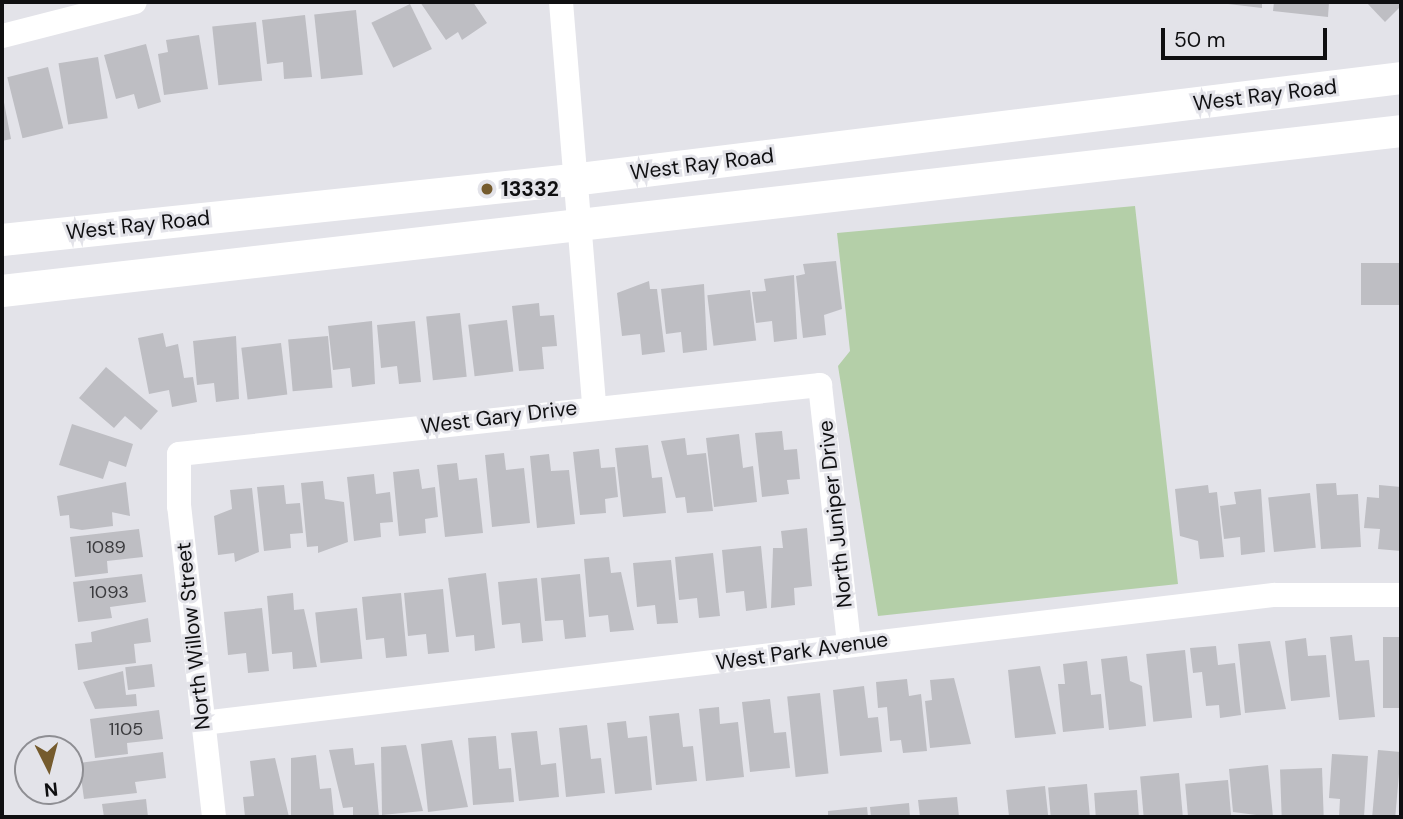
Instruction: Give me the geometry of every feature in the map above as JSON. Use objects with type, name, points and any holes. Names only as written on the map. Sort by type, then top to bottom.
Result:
[{"type":"main road","name":"West Ray Road","points":[[7,242],[572,180],[1401,78]]},
{"type":"main road","points":[[2,291],[578,228],[1401,131]]},
{"type":"street","points":[[2,36],[135,2]]},
{"type":"street","points":[[561,2],[572,180],[594,405]]},
{"type":"street","name":"West Gary Drive","points":[[179,454],[594,405],[820,385]]},
{"type":"street","name":"North Juniper Drive","points":[[820,385],[849,644]]},
{"type":"street","name":"North Willow Street","points":[[179,454],[214,817]]},
{"type":"street","name":"West Park Avenue","points":[[203,723],[849,644],[1302,593],[1401,594]]},
{"type":"green space","points":[[1135,206],[1178,584],[878,616],[838,366],[850,351],[837,233]]},
{"type":"building","points":[[420,2],[473,2],[487,23],[462,40],[458,32],[446,40]]},
{"type":"building","points":[[1211,2],[1262,2],[1262,8]]},
{"type":"building","points":[[1274,2],[1329,2],[1328,17],[1273,11]]},
{"type":"building","points":[[1366,2],[1401,2],[1401,6],[1385,22]]},
{"type":"building","points":[[410,4],[432,49],[393,68],[371,23]]},
{"type":"building","points":[[356,10],[363,75],[321,79],[314,14]]},
{"type":"building","points":[[305,15],[312,77],[284,79],[283,62],[267,64],[262,20]]},
{"type":"building","points":[[256,22],[262,81],[218,85],[212,27]]},
{"type":"building","points":[[199,35],[208,89],[164,95],[158,54],[168,52],[166,40]]},
{"type":"building","points":[[146,44],[161,102],[138,109],[134,94],[116,99],[104,55]]},
{"type":"building","points":[[98,57],[108,118],[68,124],[58,63]]},
{"type":"building","points":[[48,67],[63,128],[22,138],[7,77]]},
{"type":"building","points":[[2,92],[11,139],[2,141]]},
{"type":"building","points":[[836,261],[842,309],[824,315],[826,335],[803,338],[796,276],[805,274],[803,264]]},
{"type":"building","points":[[1361,263],[1401,263],[1401,305],[1361,305]]},
{"type":"building","points":[[794,275],[797,339],[774,342],[772,321],[756,323],[752,292],[766,291],[764,279]]},
{"type":"building","points":[[649,281],[650,289],[657,289],[665,352],[642,355],[640,334],[622,336],[617,293]]},
{"type":"building","points":[[704,284],[707,350],[683,353],[681,332],[666,334],[661,289]]},
{"type":"building","points":[[750,290],[756,341],[714,346],[707,295]]},
{"type":"building","points":[[539,303],[540,316],[554,315],[557,346],[542,347],[544,369],[519,371],[512,306]]},
{"type":"building","points":[[460,313],[467,377],[433,380],[426,317]]},
{"type":"building","points":[[507,320],[513,372],[475,376],[468,325]]},
{"type":"building","points":[[372,321],[375,384],[352,387],[350,368],[333,370],[328,326]]},
{"type":"building","points":[[415,321],[421,382],[399,384],[397,366],[381,368],[377,325]]},
{"type":"building","points":[[163,333],[166,347],[178,344],[184,378],[193,377],[197,402],[172,407],[169,390],[149,394],[138,338]]},
{"type":"building","points":[[236,336],[239,399],[216,402],[214,383],[197,385],[193,341]]},
{"type":"building","points":[[328,336],[333,388],[293,391],[288,339]]},
{"type":"building","points":[[281,343],[287,395],[248,399],[241,348]]},
{"type":"building","points":[[106,367],[158,411],[141,430],[125,416],[114,428],[79,398]]},
{"type":"building","points":[[72,424],[133,444],[126,467],[109,461],[103,479],[59,465]]},
{"type":"building","points":[[782,431],[784,450],[797,449],[800,479],[787,480],[789,494],[762,497],[755,433]]},
{"type":"building","points":[[739,434],[743,468],[753,466],[757,502],[714,507],[706,438]]},
{"type":"building","points":[[685,438],[687,455],[706,453],[713,511],[687,513],[685,497],[676,498],[661,441]]},
{"type":"building","points":[[648,445],[652,478],[662,477],[666,513],[623,517],[615,448]]},
{"type":"building","points":[[599,449],[601,468],[615,467],[618,497],[605,499],[606,513],[580,515],[573,452]]},
{"type":"building","points":[[504,453],[506,470],[524,468],[530,523],[492,527],[485,455]]},
{"type":"building","points":[[549,454],[551,471],[569,470],[575,524],[537,528],[530,456]]},
{"type":"building","points":[[457,463],[459,480],[477,478],[483,533],[445,537],[437,465]]},
{"type":"building","points":[[419,469],[422,489],[435,487],[438,517],[425,519],[426,533],[399,536],[393,472]]},
{"type":"building","points":[[374,474],[376,494],[390,492],[393,522],[380,523],[381,537],[354,541],[347,477]]},
{"type":"building","points":[[323,481],[325,499],[344,502],[348,542],[318,553],[318,546],[307,547],[301,483]]},
{"type":"building","points":[[126,482],[130,516],[112,512],[113,526],[82,530],[70,528],[69,515],[60,516],[57,496]]},
{"type":"building","points":[[1336,483],[1337,495],[1358,494],[1361,547],[1321,549],[1316,484]]},
{"type":"building","points":[[284,485],[286,504],[300,503],[303,533],[290,534],[291,548],[264,551],[257,487]]},
{"type":"building","points":[[1208,485],[1209,493],[1217,492],[1224,557],[1200,559],[1198,541],[1180,536],[1175,489]]},
{"type":"building","points":[[1379,485],[1401,487],[1401,551],[1378,549],[1380,529],[1364,528],[1367,497],[1379,498]]},
{"type":"building","points":[[252,488],[259,552],[235,562],[234,553],[218,555],[214,516],[232,509],[230,490]]},
{"type":"building","points":[[1261,489],[1265,552],[1241,555],[1240,537],[1224,539],[1220,506],[1236,504],[1234,492]]},
{"type":"building","points":[[1310,493],[1316,548],[1274,552],[1268,497]]},
{"type":"building","points":[[807,528],[812,586],[794,588],[795,605],[771,608],[773,548],[783,548],[781,531]]},
{"type":"building","points":[[139,529],[143,557],[107,561],[108,573],[75,577],[70,537]]},
{"type":"building","points":[[761,546],[767,608],[746,611],[744,591],[726,593],[722,550]]},
{"type":"building","points":[[713,553],[720,616],[699,618],[697,598],[679,600],[675,557]]},
{"type":"building","points":[[609,557],[611,573],[621,572],[634,630],[610,632],[608,615],[589,617],[584,559]]},
{"type":"building","points":[[671,560],[678,623],[657,624],[655,605],[637,607],[633,563]]},
{"type":"building","points":[[486,573],[495,648],[475,651],[474,635],[456,637],[448,578]]},
{"type":"building","points":[[142,574],[146,602],[110,607],[112,618],[78,622],[73,582]]},
{"type":"building","points":[[580,574],[586,637],[565,639],[563,620],[545,621],[541,578]]},
{"type":"building","points":[[537,578],[543,641],[522,643],[520,623],[502,625],[498,582]]},
{"type":"building","points":[[443,589],[449,652],[428,654],[426,634],[408,636],[404,593]]},
{"type":"building","points":[[293,593],[294,610],[304,609],[317,667],[293,669],[292,652],[272,654],[267,596]]},
{"type":"building","points":[[401,593],[407,656],[386,658],[384,638],[366,640],[362,597]]},
{"type":"building","points":[[262,608],[269,671],[248,673],[246,653],[228,655],[224,612]]},
{"type":"building","points":[[357,608],[362,659],[321,663],[315,612]]},
{"type":"building","points":[[148,618],[151,642],[134,644],[136,663],[78,670],[75,644],[92,642],[91,632]]},
{"type":"building","points":[[1352,635],[1355,661],[1369,660],[1375,717],[1339,720],[1330,637]]},
{"type":"building","points":[[1383,637],[1401,637],[1401,708],[1383,708]]},
{"type":"building","points":[[1306,638],[1308,656],[1326,655],[1330,697],[1291,701],[1285,641]]},
{"type":"building","points":[[1270,641],[1286,709],[1245,713],[1238,644]]},
{"type":"building","points":[[1216,646],[1218,665],[1235,663],[1241,715],[1220,718],[1219,705],[1206,706],[1202,672],[1193,673],[1190,648]]},
{"type":"building","points":[[1185,650],[1192,718],[1153,722],[1146,654]]},
{"type":"building","points":[[1127,656],[1130,681],[1142,686],[1146,726],[1109,730],[1101,659]]},
{"type":"building","points":[[1087,661],[1091,695],[1101,694],[1104,728],[1063,732],[1058,684],[1065,684],[1063,664]]},
{"type":"building","points":[[152,664],[155,687],[128,690],[125,667]]},
{"type":"building","points":[[1040,666],[1056,734],[1015,738],[1008,670]]},
{"type":"building","points":[[123,671],[126,695],[136,694],[137,706],[95,709],[83,682]]},
{"type":"building","points":[[954,678],[971,744],[930,748],[925,701],[932,700],[930,680]]},
{"type":"building","points":[[907,679],[909,696],[921,694],[927,751],[903,753],[901,740],[890,741],[887,707],[878,708],[876,682]]},
{"type":"building","points":[[864,686],[868,718],[878,717],[882,752],[840,756],[833,690]]},
{"type":"building","points":[[820,693],[828,774],[796,777],[787,696]]},
{"type":"building","points":[[770,699],[774,733],[786,732],[790,768],[750,772],[742,702]]},
{"type":"building","points":[[719,707],[720,724],[738,722],[744,777],[706,781],[699,709]]},
{"type":"building","points":[[159,710],[163,739],[127,743],[128,754],[95,758],[90,719]]},
{"type":"building","points":[[679,713],[683,747],[693,746],[697,781],[656,785],[649,716]]},
{"type":"building","points":[[626,721],[628,738],[647,736],[652,790],[615,794],[607,723]]},
{"type":"building","points":[[587,725],[591,759],[601,758],[605,793],[566,797],[559,728]]},
{"type":"building","points":[[537,731],[541,765],[556,763],[559,797],[519,801],[511,733]]},
{"type":"building","points":[[496,736],[499,769],[511,768],[514,802],[473,805],[468,738]]},
{"type":"building","points":[[452,740],[468,807],[428,812],[421,744]]},
{"type":"building","points":[[406,745],[423,811],[382,815],[381,747]]},
{"type":"building","points":[[353,748],[355,765],[374,763],[379,817],[353,817],[353,807],[343,808],[329,750]]},
{"type":"building","points":[[1378,750],[1401,752],[1395,817],[1372,817]]},
{"type":"building","points":[[163,752],[166,778],[135,782],[137,793],[84,799],[84,762]]},
{"type":"building","points":[[1332,754],[1368,756],[1364,817],[1339,817],[1340,799],[1329,798]]},
{"type":"building","points":[[316,755],[320,789],[331,788],[334,817],[291,817],[291,758]]},
{"type":"building","points":[[275,758],[289,817],[245,817],[243,797],[254,796],[250,761]]},
{"type":"building","points":[[1268,765],[1273,817],[1233,812],[1229,769]]},
{"type":"building","points":[[1322,768],[1324,817],[1282,817],[1280,769]]},
{"type":"building","points":[[1179,773],[1183,817],[1144,817],[1140,776]]},
{"type":"building","points":[[1228,780],[1231,817],[1188,817],[1185,784]]},
{"type":"building","points":[[1087,784],[1090,817],[1051,817],[1048,787]]},
{"type":"building","points":[[1045,786],[1048,817],[1009,817],[1006,790]]},
{"type":"building","points":[[1137,790],[1139,817],[1096,817],[1094,793]]},
{"type":"building","points":[[957,797],[959,817],[920,817],[918,800]]},
{"type":"building","points":[[146,799],[148,817],[104,817],[102,804]]},
{"type":"building","points":[[909,803],[910,817],[871,817],[870,807]]},
{"type":"building","points":[[867,807],[868,817],[828,817],[828,811]]},
{"type":"place","name":"13332","points":[[487,189]]}]
